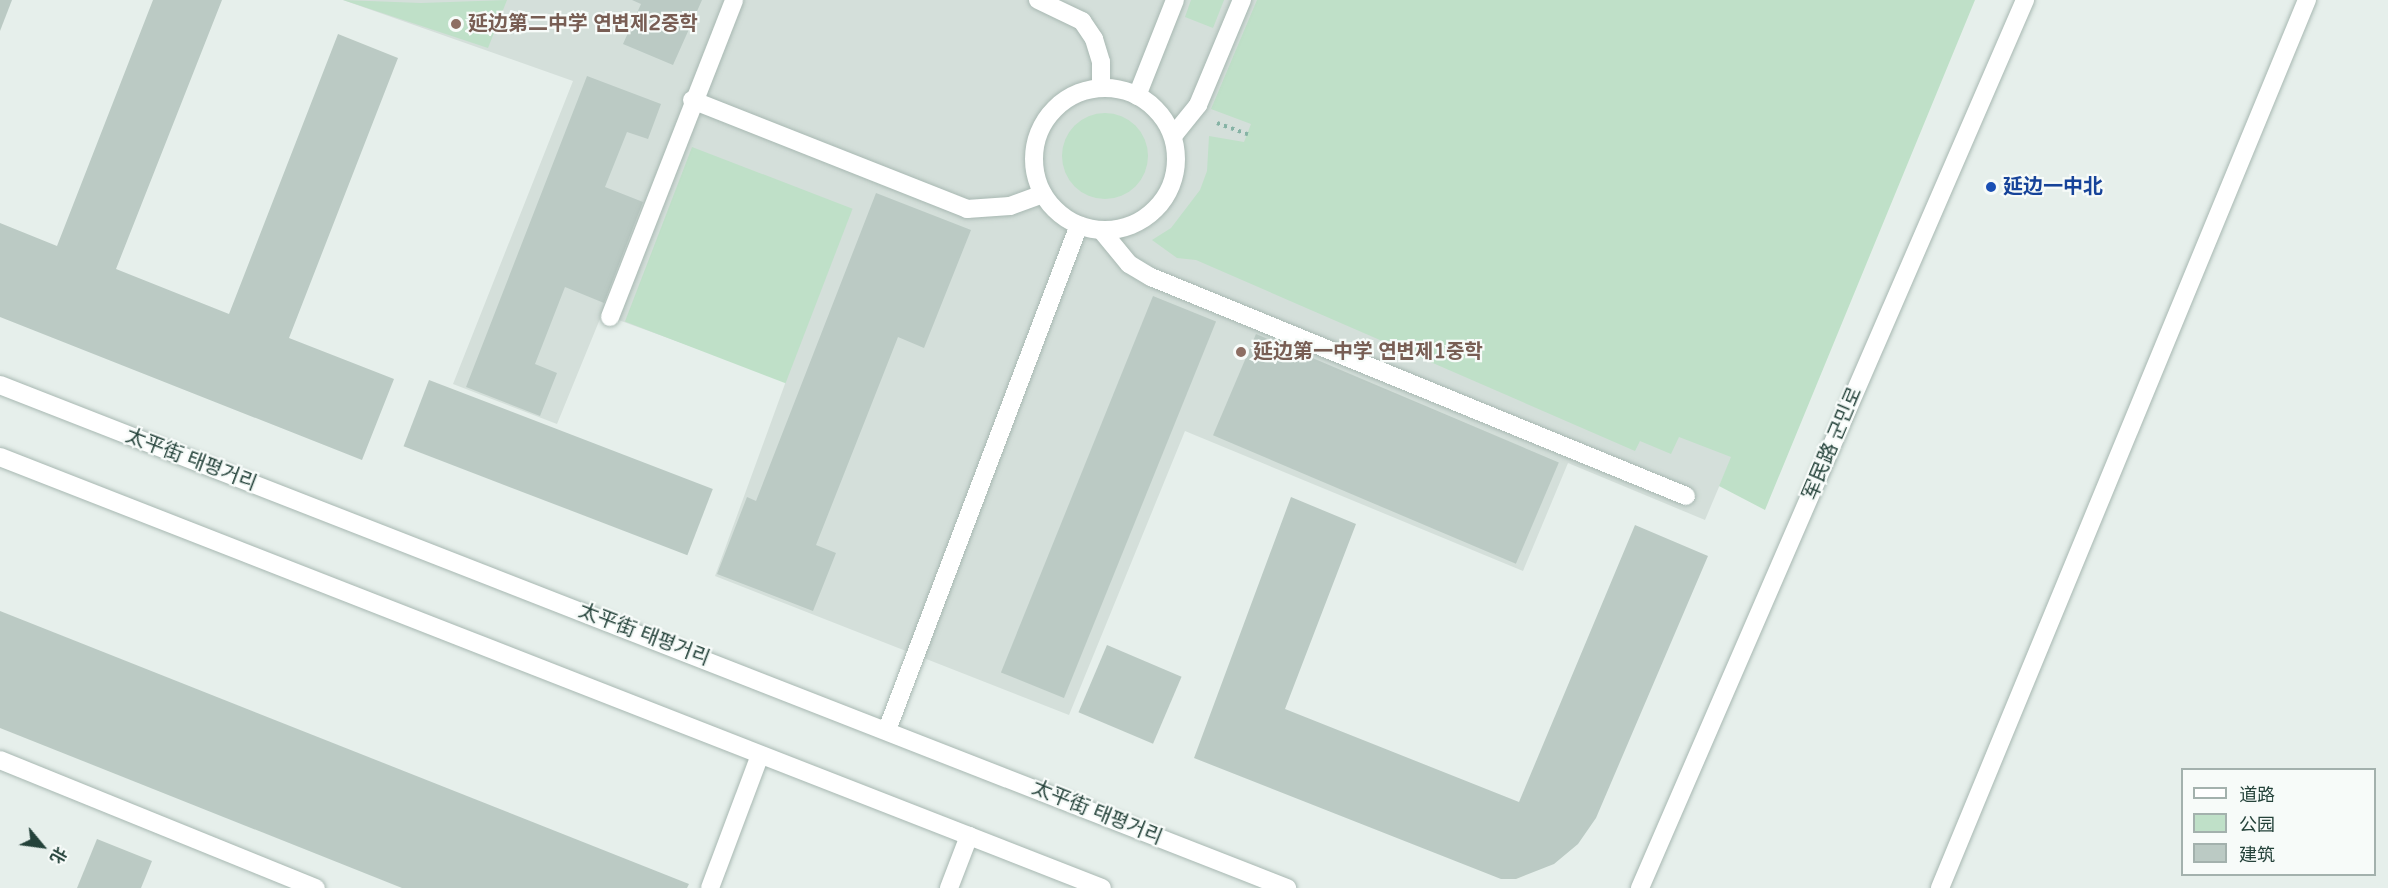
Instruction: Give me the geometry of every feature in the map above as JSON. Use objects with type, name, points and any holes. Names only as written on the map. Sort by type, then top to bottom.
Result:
[{"type":"main road","points":[[610,317],[692,100],[734,0]]},
{"type":"main road","points":[[1038,0],[1082,21],[1095,39],[1101,62],[1101,88]]},
{"type":"main road","points":[[1137,96],[1175,0]]},
{"type":"main road","points":[[1173,136],[1202,98],[1242,0]]},
{"type":"main road","name":"军民路 군민로","points":[[1640,888],[2025,0]]},
{"type":"main road","points":[[1940,888],[2307,0]]},
{"type":"main road","points":[[1101,88],[1125,90],[1137,96],[1162,116],[1173,136],[1177,159],[1173,182],[1162,202],[1134,223],[1101,230],[1079,225],[1059,213],[1044,194],[1035,172],[1035,148],[1043,125],[1058,106],[1078,93],[1101,88]]},
{"type":"main road","points":[[692,100],[966,209],[1010,206],[1044,194]]},
{"type":"main road","points":[[887,730],[1079,225]]},
{"type":"main road","points":[[1101,230],[1129,264],[1151,277],[1686,496]]},
{"type":"main road","name":"太平街 태평거리","points":[[0,385],[1287,888]]},
{"type":"main road","points":[[0,457],[1102,888]]},
{"type":"main road","points":[[710,888],[760,755]]},
{"type":"main road","points":[[0,760],[316,888]]},
{"type":"main road","points":[[949,888],[969,836]]},
{"type":"shaded area","name":"延边第一中学 연변제1중학","points":[[343,0],[1925,0],[1705,520],[1568,463],[1523,571],[1185,431],[1069,715],[715,576],[786,381],[602,314],[557,424],[453,384],[573,81]]},
{"type":"green space","name":"延边第二中学 연변제2중학","points":[[343,0],[421,3],[507,0],[488,48]]},
{"type":"green space","points":[[1191,0],[1224,0],[1213,28],[1185,17]]},
{"type":"green space","points":[[1257,0],[1975,0],[1765,510],[1719,486],[1731,457],[1679,437],[1671,454],[1640,441],[1635,451],[1196,260],[1177,258],[1152,240],[1171,228],[1200,190],[1207,171],[1209,136],[1244,142],[1251,124],[1211,109]]},
{"type":"green space","points":[[1097,113],[1113,113],[1136,125],[1145,139],[1148,156],[1145,173],[1136,187],[1113,199],[1097,199],[1081,192],[1069,180],[1062,164],[1062,148],[1069,132],[1081,120]]},
{"type":"green space","points":[[692,147],[853,209],[786,383],[625,322]]},
{"type":"building","points":[[0,0],[12,0],[0,31]]},
{"type":"building","points":[[153,0],[222,0],[116,269],[229,314],[338,34],[398,58],[289,338],[394,379],[362,460],[0,317],[0,223],[57,246]]},
{"type":"building","points":[[632,0],[702,0],[673,65],[623,44],[641,4]]},
{"type":"building","points":[[587,76],[661,104],[648,139],[627,132],[605,187],[643,202],[604,303],[565,287],[535,364],[557,373],[540,416],[466,387]]},
{"type":"building","points":[[876,193],[971,230],[924,348],[898,337],[816,545],[836,553],[813,611],[717,574],[747,497],[756,501]]},
{"type":"building","points":[[1153,296],[1216,321],[1064,698],[1001,672]]},
{"type":"building","points":[[1256,334],[1559,463],[1516,564],[1213,435]]},
{"type":"building","points":[[429,380],[713,489],[687,555],[404,446]]},
{"type":"building","points":[[1291,497],[1356,524],[1285,709],[1519,802],[1635,525],[1708,556],[1596,818],[1578,844],[1554,864],[1516,879],[1501,879],[1194,758]]},
{"type":"building","points":[[0,611],[689,884],[687,888],[402,888],[0,728]]},
{"type":"building","points":[[1107,645],[1182,677],[1153,744],[1078,712]]},
{"type":"building","points":[[97,839],[152,861],[141,888],[77,888]]},
{"type":"place","name":"延边第二中学 연변제2중학","points":[[456,24]]},
{"type":"place","name":"延边一中北","points":[[1991,187]]},
{"type":"place","name":"延边第一中学 연변제1중학","points":[[1241,352]]}]
